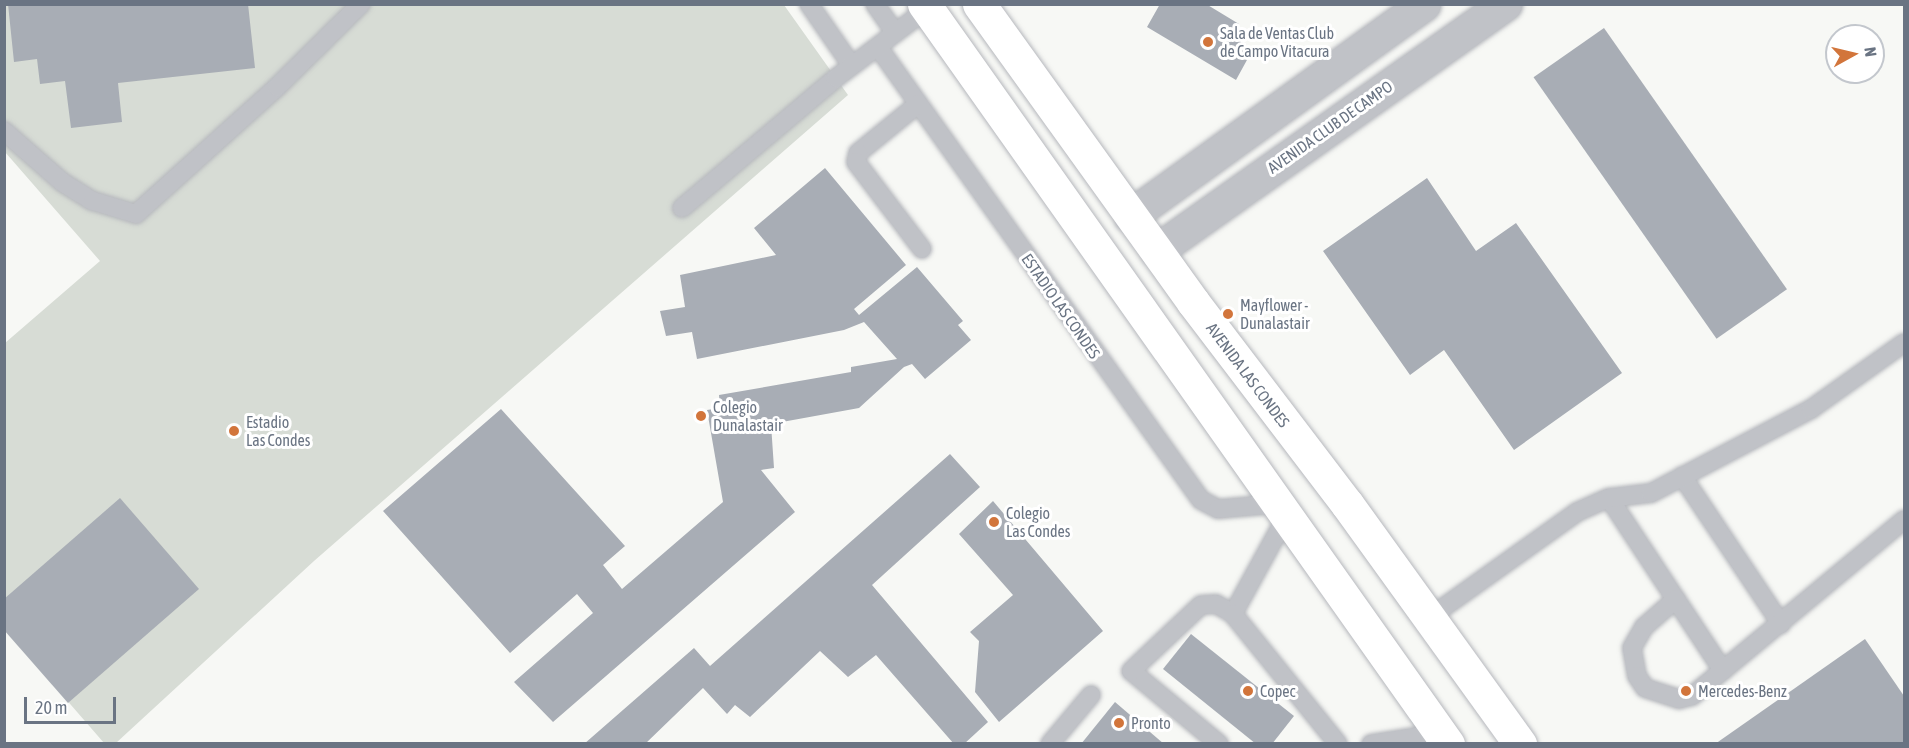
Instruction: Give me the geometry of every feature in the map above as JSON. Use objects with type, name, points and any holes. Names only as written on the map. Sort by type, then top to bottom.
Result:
[{"type":"main road","name":"AVENIDA LAS CONDES","points":[[979,4],[1130,216],[1430,617],[1520,744]]},
{"type":"main road","points":[[926,7],[1445,738]]},
{"type":"street","points":[[1130,216],[1424,4]]},
{"type":"street","name":"AVENIDA CLUB DE CAMPO","points":[[1156,251],[1505,4]]},
{"type":"street","points":[[1375,39],[1402,77]]},
{"type":"lane","points":[[4,131],[62,182],[93,201],[136,214],[361,4]]},
{"type":"lane","points":[[809,4],[852,66]]},
{"type":"lane","points":[[875,4],[895,33]]},
{"type":"lane","points":[[682,208],[926,7]]},
{"type":"lane","name":"ESTADIO LAS CONDES","points":[[878,47],[1202,500],[1218,509],[1281,510]]},
{"type":"lane","points":[[918,104],[858,153],[856,162],[922,249]]},
{"type":"lane","points":[[1430,617],[1577,512],[1609,498],[1651,493],[1811,409],[1905,343]]},
{"type":"lane","points":[[1682,476],[1781,624]]},
{"type":"lane","points":[[1609,498],[1723,671]]},
{"type":"lane","points":[[1233,614],[1281,510]]},
{"type":"lane","points":[[1676,599],[1636,637],[1632,648],[1637,676],[1645,688],[1679,699],[1692,696],[1905,520]]},
{"type":"lane","points":[[1219,744],[1131,671],[1201,605],[1216,604],[1233,614],[1338,744]]},
{"type":"lane","points":[[1050,744],[1091,695]]},
{"type":"lane","points":[[1371,744],[1445,738]]},
{"type":"shaded area","name":"Estadio Las Condes","points":[[5,5],[784,5],[848,95],[314,561],[116,743],[104,743],[5,629],[5,343],[100,261],[5,152]]},
{"type":"building","points":[[8,4],[248,4],[255,68],[118,83],[122,122],[71,128],[65,81],[40,84],[37,59],[14,62]]},
{"type":"building","name":"Sala de Ventas Club de Campo Vitacura","points":[[1160,4],[1206,4],[1239,24],[1232,36],[1253,49],[1236,80],[1147,27]]},
{"type":"building","points":[[1604,28],[1787,289],[1717,339],[1534,77]]},
{"type":"building","points":[[825,168],[906,265],[854,309],[859,315],[917,267],[963,321],[958,325],[971,340],[925,379],[912,364],[904,367],[859,408],[771,424],[774,468],[761,470],[795,512],[553,722],[514,682],[593,613],[577,594],[510,653],[383,511],[501,409],[625,546],[603,565],[622,589],[723,502],[707,410],[720,408],[719,395],[851,372],[851,367],[897,359],[864,322],[844,330],[697,359],[692,332],[666,336],[660,311],[685,307],[680,275],[776,255],[754,228]]},
{"type":"building","points":[[1427,178],[1476,251],[1516,223],[1622,373],[1514,450],[1444,350],[1410,375],[1323,251]]},
{"type":"building","points":[[950,454],[980,487],[872,585],[988,722],[964,744],[954,744],[876,655],[848,677],[820,651],[750,717],[735,705],[727,714],[703,688],[645,744],[584,744],[694,648],[710,666]]},
{"type":"building","points":[[120,498],[199,589],[68,703],[4,630],[4,599]]},
{"type":"building","points":[[993,501],[1103,631],[999,722],[975,692],[979,641],[970,632],[1013,595],[959,534]]},
{"type":"building","points":[[1191,634],[1294,716],[1272,744],[1256,744],[1163,669]]},
{"type":"building","points":[[1865,639],[1904,696],[1904,744],[1715,744]]},
{"type":"building","name":"Pronto","points":[[1115,702],[1164,744],[1081,744]]},
{"type":"place","name":"Sala de Ventas Club de Campo Vitacura","points":[[1208,42]]},
{"type":"place","name":"Mayflower - Dunalastair","points":[[1228,314]]},
{"type":"place","name":"Colegio Dunalastair","points":[[701,416]]},
{"type":"place","name":"Estadio Las Condes","points":[[234,431]]},
{"type":"place","name":"Colegio Las Condes","points":[[994,522]]},
{"type":"place","name":"Copec","points":[[1248,691]]},
{"type":"place","name":"Mercedes-Benz","points":[[1686,691]]},
{"type":"place","name":"Pronto","points":[[1119,723]]}]
